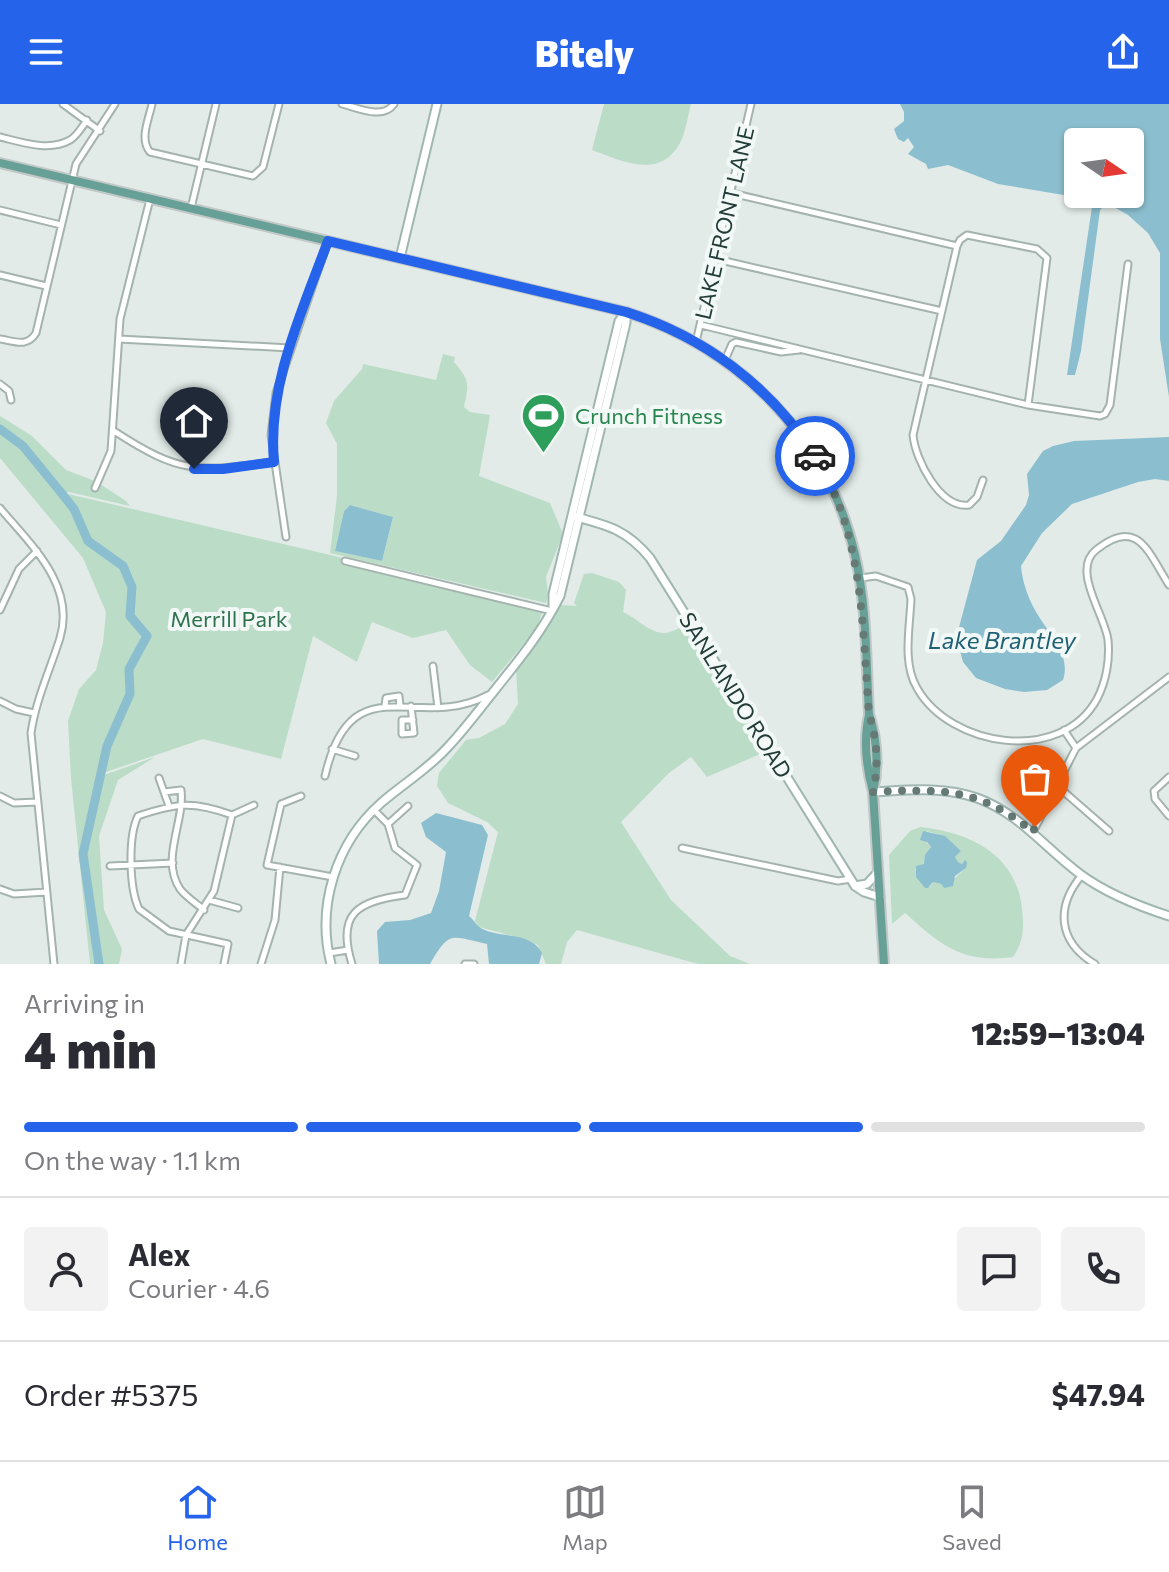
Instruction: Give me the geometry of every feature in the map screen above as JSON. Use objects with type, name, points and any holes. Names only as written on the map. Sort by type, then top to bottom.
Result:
[{"type":"main road","points":[[0,163],[626,312],[654,321],[696,342],[757,385],[818,462],[845,521],[859,578],[869,714],[865,732],[868,773],[873,792],[884,964]]},
{"type":"street","points":[[63,104],[100,131]]},
{"type":"street","points":[[0,339],[21,344],[33,338],[71,180],[81,154],[100,131],[115,104]]},
{"type":"street","points":[[152,104],[145,136],[146,148],[157,154],[247,176],[256,175],[263,167],[279,104]]},
{"type":"street","points":[[191,208],[216,104]]},
{"type":"street","points":[[342,104],[380,113],[392,107]]},
{"type":"street","points":[[400,258],[437,104]]},
{"type":"street","name":"LAKE FRONT LANE","points":[[696,342],[751,104]]},
{"type":"street","points":[[0,137],[35,146],[54,145],[70,141],[87,120]]},
{"type":"street","points":[[731,193],[957,246]]},
{"type":"street","points":[[95,488],[111,451],[124,299],[150,199]]},
{"type":"street","points":[[0,210],[61,225]]},
{"type":"street","points":[[983,480],[977,497],[969,505],[957,505],[947,500],[937,490],[914,444],[924,381],[957,246],[967,235],[1037,249],[1047,258],[1028,405]]},
{"type":"street","points":[[286,537],[271,435],[276,393],[328,241]]},
{"type":"street","points":[[716,259],[942,311]]},
{"type":"street","points":[[701,325],[924,381],[1096,417],[1105,414],[1110,405],[1128,264]]},
{"type":"street","points":[[0,275],[46,286]]},
{"type":"street","points":[[331,964],[325,918],[333,877],[349,842],[374,810],[447,749],[539,635],[553,611],[553,594],[576,517],[619,321],[626,312]]},
{"type":"street","points":[[119,339],[290,348]]},
{"type":"street","points":[[725,360],[736,342],[781,352],[800,350]]},
{"type":"street","points":[[0,384],[9,391],[11,400]]},
{"type":"street","points":[[114,431],[148,453],[194,469],[223,469],[274,462]]},
{"type":"street","points":[[0,508],[37,551],[55,580],[62,613],[61,633],[34,713],[31,746],[54,964]]},
{"type":"street","name":"SANLANDO ROAD","points":[[576,517],[628,535],[650,558],[853,882]]},
{"type":"street","points":[[859,578],[876,576],[908,587],[911,599],[910,673],[917,689],[942,717],[978,734],[1009,741],[1028,740],[1064,730],[1090,710],[1098,698],[1107,670],[1108,639],[1088,581],[1089,557],[1120,535],[1132,535],[1143,544],[1169,585]]},
{"type":"street","points":[[0,610],[19,569],[37,551]]},
{"type":"street","points":[[345,561],[553,611]]},
{"type":"street","points":[[433,666],[438,708]]},
{"type":"street","points":[[1033,832],[1076,748],[1169,677]]},
{"type":"street","points":[[325,776],[332,749],[344,726],[357,716],[385,706],[438,708],[462,705],[493,692]]},
{"type":"street","points":[[0,701],[34,713]]},
{"type":"street","points":[[462,705],[475,715]]},
{"type":"street","points":[[411,706],[413,720],[414,733],[402,734],[400,723],[403,719],[413,720]]},
{"type":"street","points":[[1064,730],[1076,748]]},
{"type":"street","points":[[332,749],[355,756]]},
{"type":"street","points":[[1169,777],[1154,791],[1155,799],[1169,816]]},
{"type":"street","points":[[159,778],[169,806]]},
{"type":"street","points":[[1055,784],[1109,831]]},
{"type":"street","points":[[873,792],[936,789],[965,795],[1006,812],[1082,875],[1133,904],[1169,916]]},
{"type":"street","points":[[164,792],[181,790],[183,803],[172,852],[173,863],[180,888],[204,910]]},
{"type":"street","points":[[0,796],[14,803],[38,802]]},
{"type":"street","points":[[301,796],[281,804],[279,808],[267,865],[333,877]]},
{"type":"street","points":[[224,964],[228,944],[169,931],[139,909],[131,863],[134,825],[138,816],[183,803],[232,815],[254,805]]},
{"type":"street","points":[[388,824],[408,806]]},
{"type":"street","points":[[352,964],[346,928],[360,907],[375,899],[405,895],[417,865],[395,848],[388,824],[374,810]]},
{"type":"street","points":[[181,964],[186,935],[214,891],[232,815]]},
{"type":"street","points":[[682,848],[838,881],[867,884],[878,872]]},
{"type":"street","points":[[110,866],[173,863]]},
{"type":"street","points":[[261,964],[275,920],[280,867]]},
{"type":"street","points":[[1082,875],[1070,889],[1063,917],[1070,941],[1077,951],[1095,964]]},
{"type":"street","points":[[853,882],[864,892],[880,897]]},
{"type":"street","points":[[0,889],[14,894],[47,892]]},
{"type":"street","points":[[209,900],[238,908]]},
{"type":"street","points":[[328,953],[348,950]]},
{"type":"street","points":[[465,964],[474,964]]},
{"type":"green space","points":[[604,104],[691,104],[683,137],[673,153],[663,161],[640,165],[592,150]]},
{"type":"green space","points":[[443,354],[455,357],[454,362],[467,383],[464,407],[470,412],[490,415],[479,476],[550,503],[563,534],[546,577],[546,603],[330,553],[337,496],[337,444],[326,423],[334,401],[363,364],[436,380]],"holes":[[[350,505],[393,517],[382,561],[335,551],[344,511]]]},
{"type":"green space","points":[[0,416],[32,436],[66,470],[95,481],[91,489],[96,491],[100,484],[130,506],[66,493],[87,540],[123,566],[131,579],[130,615],[145,635],[127,668],[128,693],[100,772],[104,775],[155,757],[118,780],[99,836],[104,910],[122,949],[119,964],[90,964],[68,721],[79,689],[96,670],[106,612],[83,558],[0,458]]},
{"type":"green space","name":"Merrill Park","points":[[68,494],[545,605],[536,629],[492,682],[470,665],[446,630],[413,638],[372,622],[357,662],[313,636],[281,759],[203,739],[103,773],[115,730],[131,694],[129,669],[148,635],[133,614],[133,578],[125,565],[89,539]]},
{"type":"green space","points":[[592,573],[619,582],[626,590],[623,612],[648,628],[664,633],[689,625],[767,751],[707,777],[691,757],[669,773],[621,822],[671,900],[730,956],[750,964],[698,964],[577,930],[567,942],[561,964],[546,964],[538,945],[479,927],[475,921],[498,832],[487,822],[448,803],[437,786],[439,773],[466,740],[479,738],[505,724],[518,704],[516,668],[550,624],[559,605],[577,606],[574,603],[584,574]]},
{"type":"green space","points":[[920,827],[956,834],[988,850],[1001,861],[1018,890],[1022,909],[1022,934],[1013,957],[980,958],[953,950],[905,913],[892,924],[889,855],[910,831]],"holes":[[[927,831],[946,838],[961,851],[955,857],[958,862],[962,864],[965,861],[966,868],[944,888],[933,882],[925,888],[915,869],[924,864],[931,847],[926,842]]]},
{"type":"water","points":[[900,104],[1169,104],[1169,397],[1160,339],[1160,253],[1148,233],[1116,208],[1144,208],[1144,128],[1064,128],[1064,195],[998,184],[948,165],[928,169],[926,164],[908,154],[914,147],[908,138],[904,142],[898,139],[894,129],[904,121]]},
{"type":"water","points":[[1092,208],[1102,208],[1081,351],[1075,375],[1067,375]]},
{"type":"water","name":"Lake Brantley","points":[[1169,437],[1169,481],[1155,479],[1138,482],[1072,504],[1042,533],[1021,566],[1032,605],[1061,652],[1065,670],[1063,680],[1047,690],[1024,692],[1005,689],[976,678],[963,662],[957,639],[977,560],[1001,541],[1026,505],[1029,495],[1027,474],[1043,451],[1074,441]]},
{"type":"water","points":[[350,505],[393,517],[382,561],[335,551],[344,511]]},
{"type":"water","points":[[436,813],[482,825],[488,835],[469,916],[485,930],[521,938],[537,946],[542,953],[539,964],[489,964],[487,944],[452,938],[442,945],[430,964],[379,964],[377,931],[385,922],[410,920],[431,913],[439,891],[446,852],[426,837],[421,823]]},
{"type":"water","points":[[923,831],[945,836],[961,851],[955,857],[958,862],[967,862],[966,868],[955,876],[953,886],[944,888],[933,882],[925,888],[916,877],[916,866],[924,864],[925,855],[931,847],[920,840]]},
{"type":"waterway","points":[[0,429],[23,446],[63,495],[74,509],[88,541],[123,566],[132,587],[130,616],[147,636],[129,669],[130,694],[107,746],[83,854],[99,964]]},
{"type":"way so far","points":[[815,456],[842,512],[857,563],[869,714],[875,731],[877,773],[873,792],[936,789],[951,792],[990,803],[1033,832],[1035,827]]},
{"type":"place","name":"Crunch Fitness","points":[[544,454]]},
{"type":"route","points":[[194,469],[223,469],[274,462],[271,435],[276,393],[328,241],[654,321],[710,350],[757,385],[815,456]]}]
